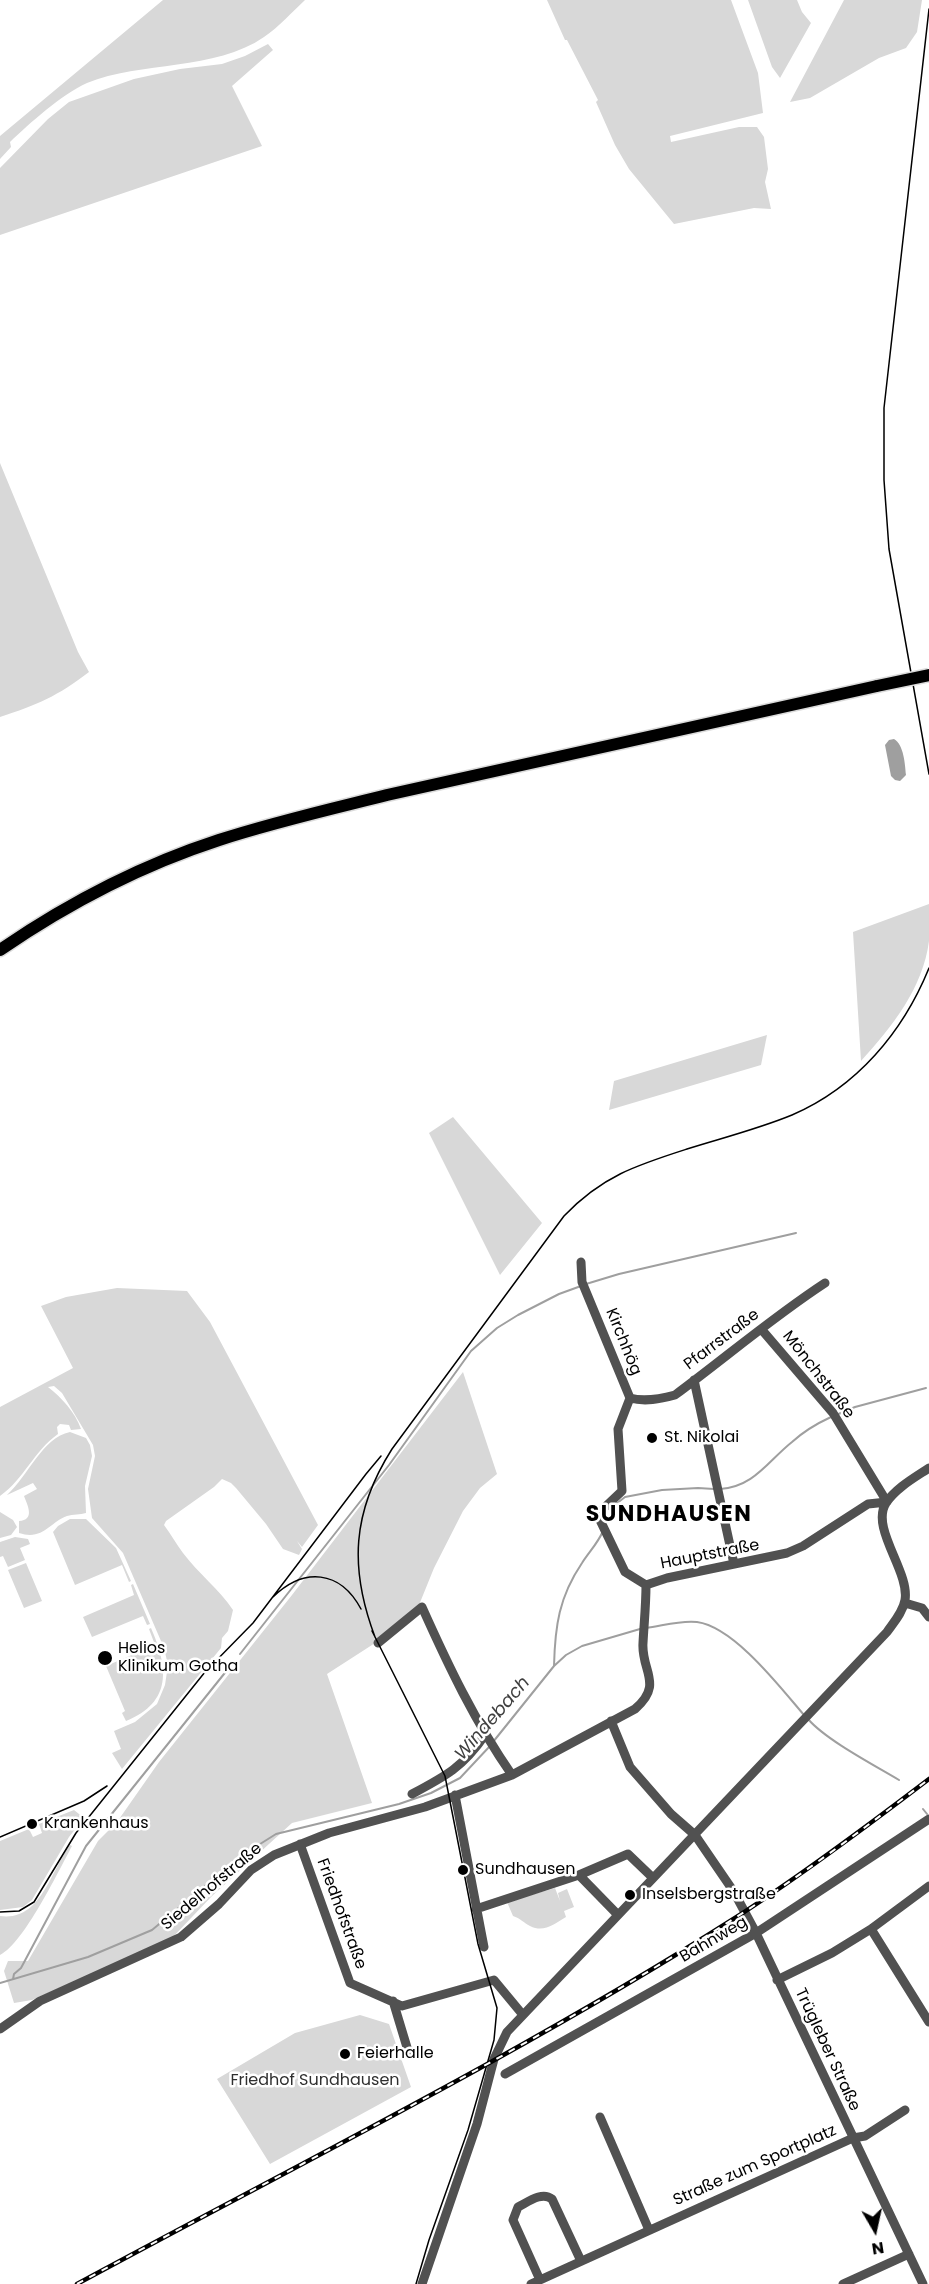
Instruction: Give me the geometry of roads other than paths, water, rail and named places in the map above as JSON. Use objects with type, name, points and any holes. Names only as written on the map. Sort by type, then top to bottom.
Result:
[{"type":"main road","points":[[0,951],[59,912],[106,887],[218,840],[354,803],[929,675]]},
{"type":"street","name":"Kirchhög","points":[[580,1262],[584,1286],[630,1398],[618,1429],[622,1491],[603,1509],[599,1518],[625,1572],[646,1586]]},
{"type":"street","name":"Pfarrstraße","points":[[630,1398],[639,1400],[675,1395],[762,1330],[786,1309],[825,1283]]},
{"type":"street","name":"Mönchstraße","points":[[762,1330],[834,1415],[887,1502]]},
{"type":"street","points":[[694,1380],[734,1564]]},
{"type":"street","points":[[422,2284],[473,2138],[494,2059],[507,2032],[887,1632],[905,1603],[904,1582],[883,1520],[887,1502],[909,1481],[929,1468]]},
{"type":"street","name":"Hauptstraße","points":[[611,1721],[635,1709],[647,1695],[651,1679],[643,1648],[646,1586],[655,1581],[787,1553],[803,1546],[868,1503],[887,1502]]},
{"type":"street","points":[[905,1603],[926,1606],[929,1617]]},
{"type":"street","points":[[378,1643],[422,1606],[459,1688],[489,1741],[512,1775]]},
{"type":"street","name":"Siedelhofstraße","points":[[0,2029],[40,2001],[173,1942],[189,1931],[264,1860],[329,1833],[392,1817],[512,1775],[611,1721]]},
{"type":"street","name":"Trügleber Straße","points":[[611,1721],[630,1767],[671,1814],[695,1835],[734,1892],[756,1933],[922,2284]]},
{"type":"street","points":[[412,1794],[449,1774],[489,1741]]},
{"type":"street","points":[[455,1796],[484,1947]]},
{"type":"street","name":"Bahnweg","points":[[505,2074],[756,1933],[928,1823]]},
{"type":"street","name":"Friedhofstraße","points":[[300,1844],[350,1983],[402,2006],[494,1980],[523,2015]]},
{"type":"street","points":[[477,1909],[579,1875],[628,1854],[653,1878]]},
{"type":"street","points":[[579,1875],[618,1915]]},
{"type":"street","points":[[777,1980],[832,1953],[871,1929],[929,1886]]},
{"type":"street","points":[[871,1929],[929,2022]]},
{"type":"street","points":[[393,2001],[409,2054]]},
{"type":"street","name":"Straße zum Sportplatz","points":[[531,2284],[853,2138],[865,2136],[904,2110]]},
{"type":"street","points":[[600,2117],[648,2230]]},
{"type":"street","points":[[540,2280],[513,2220],[518,2206],[542,2196],[552,2199],[581,2261]]},
{"type":"street","points":[[843,2284],[909,2254]]},
{"type":"waterway","points":[[586,1284],[619,1274],[796,1233]]},
{"type":"waterway","points":[[240,1654],[389,1465],[471,1351],[497,1328],[518,1315],[559,1294],[581,1286]]},
{"type":"waterway","points":[[836,1415],[855,1407],[926,1388]]},
{"type":"waterway","points":[[720,1489],[732,1487],[751,1478],[801,1435],[831,1417]]},
{"type":"waterway","points":[[606,1523],[616,1504],[625,1497],[662,1490],[714,1489]]},
{"type":"waterway","points":[[554,1666],[557,1625],[563,1600],[574,1576],[603,1531]]},
{"type":"waterway","name":"Windebach","points":[[646,1628],[678,1622],[697,1622],[711,1626],[741,1646],[804,1715]]},
{"type":"waterway","name":"Windebach","points":[[493,1742],[554,1666],[566,1655],[582,1646],[640,1629]]},
{"type":"waterway","points":[[13,1979],[86,1846],[232,1664]]},
{"type":"waterway","name":"Windebach","points":[[808,1719],[838,1744],[899,1780]]},
{"type":"waterway","name":"Windebach","points":[[0,1983],[88,1957],[152,1930],[241,1856],[276,1834],[399,1804],[431,1793],[460,1778],[490,1746]]},
{"type":"waterway","name":"Windebach","points":[[923,1809],[927,1814]]},
{"type":"tram line","points":[[929,9],[884,408],[884,480],[889,549],[929,774]]},
{"type":"tram line","points":[[375,1637],[361,1587],[358,1564],[362,1518],[379,1472],[392,1449],[564,1216],[606,1181],[636,1167],[792,1115],[837,1089],[857,1073],[891,1035],[906,1014],[929,968]]},
{"type":"tram line","points":[[0,1912],[19,1911],[34,1902],[76,1833],[205,1672],[253,1623],[381,1456]]},
{"type":"tram line","points":[[273,1597],[297,1581],[309,1577],[321,1577],[343,1586],[361,1609]]},
{"type":"tram line","points":[[372,1631],[445,1776],[478,1944],[497,2008],[494,2040],[468,2130],[416,2284]]},
{"type":"tram line","points":[[0,1837],[84,1801],[107,1786]]},
{"type":"railway","points":[[77,2284],[409,2107],[655,1967],[785,1885],[929,1779]]},
{"type":"place","name":"St. Nikolai","points":[[652,1438]]},
{"type":"place","name":"Helios Klinikum Gotha","points":[[105,1658]]},
{"type":"place","name":"Krankenhaus","points":[[32,1824]]},
{"type":"place","name":"Sundhausen","points":[[463,1870]]},
{"type":"place","name":"Inselsbergstraße","points":[[630,1895]]},
{"type":"place","name":"Feierhalle","points":[[345,2054]]},
{"type":"district","name":"SUNDHAUSEN","points":[[669,1515]]},
{"type":"park label","name":"Friedhof Sundhausen","points":[[315,2081]]}]
